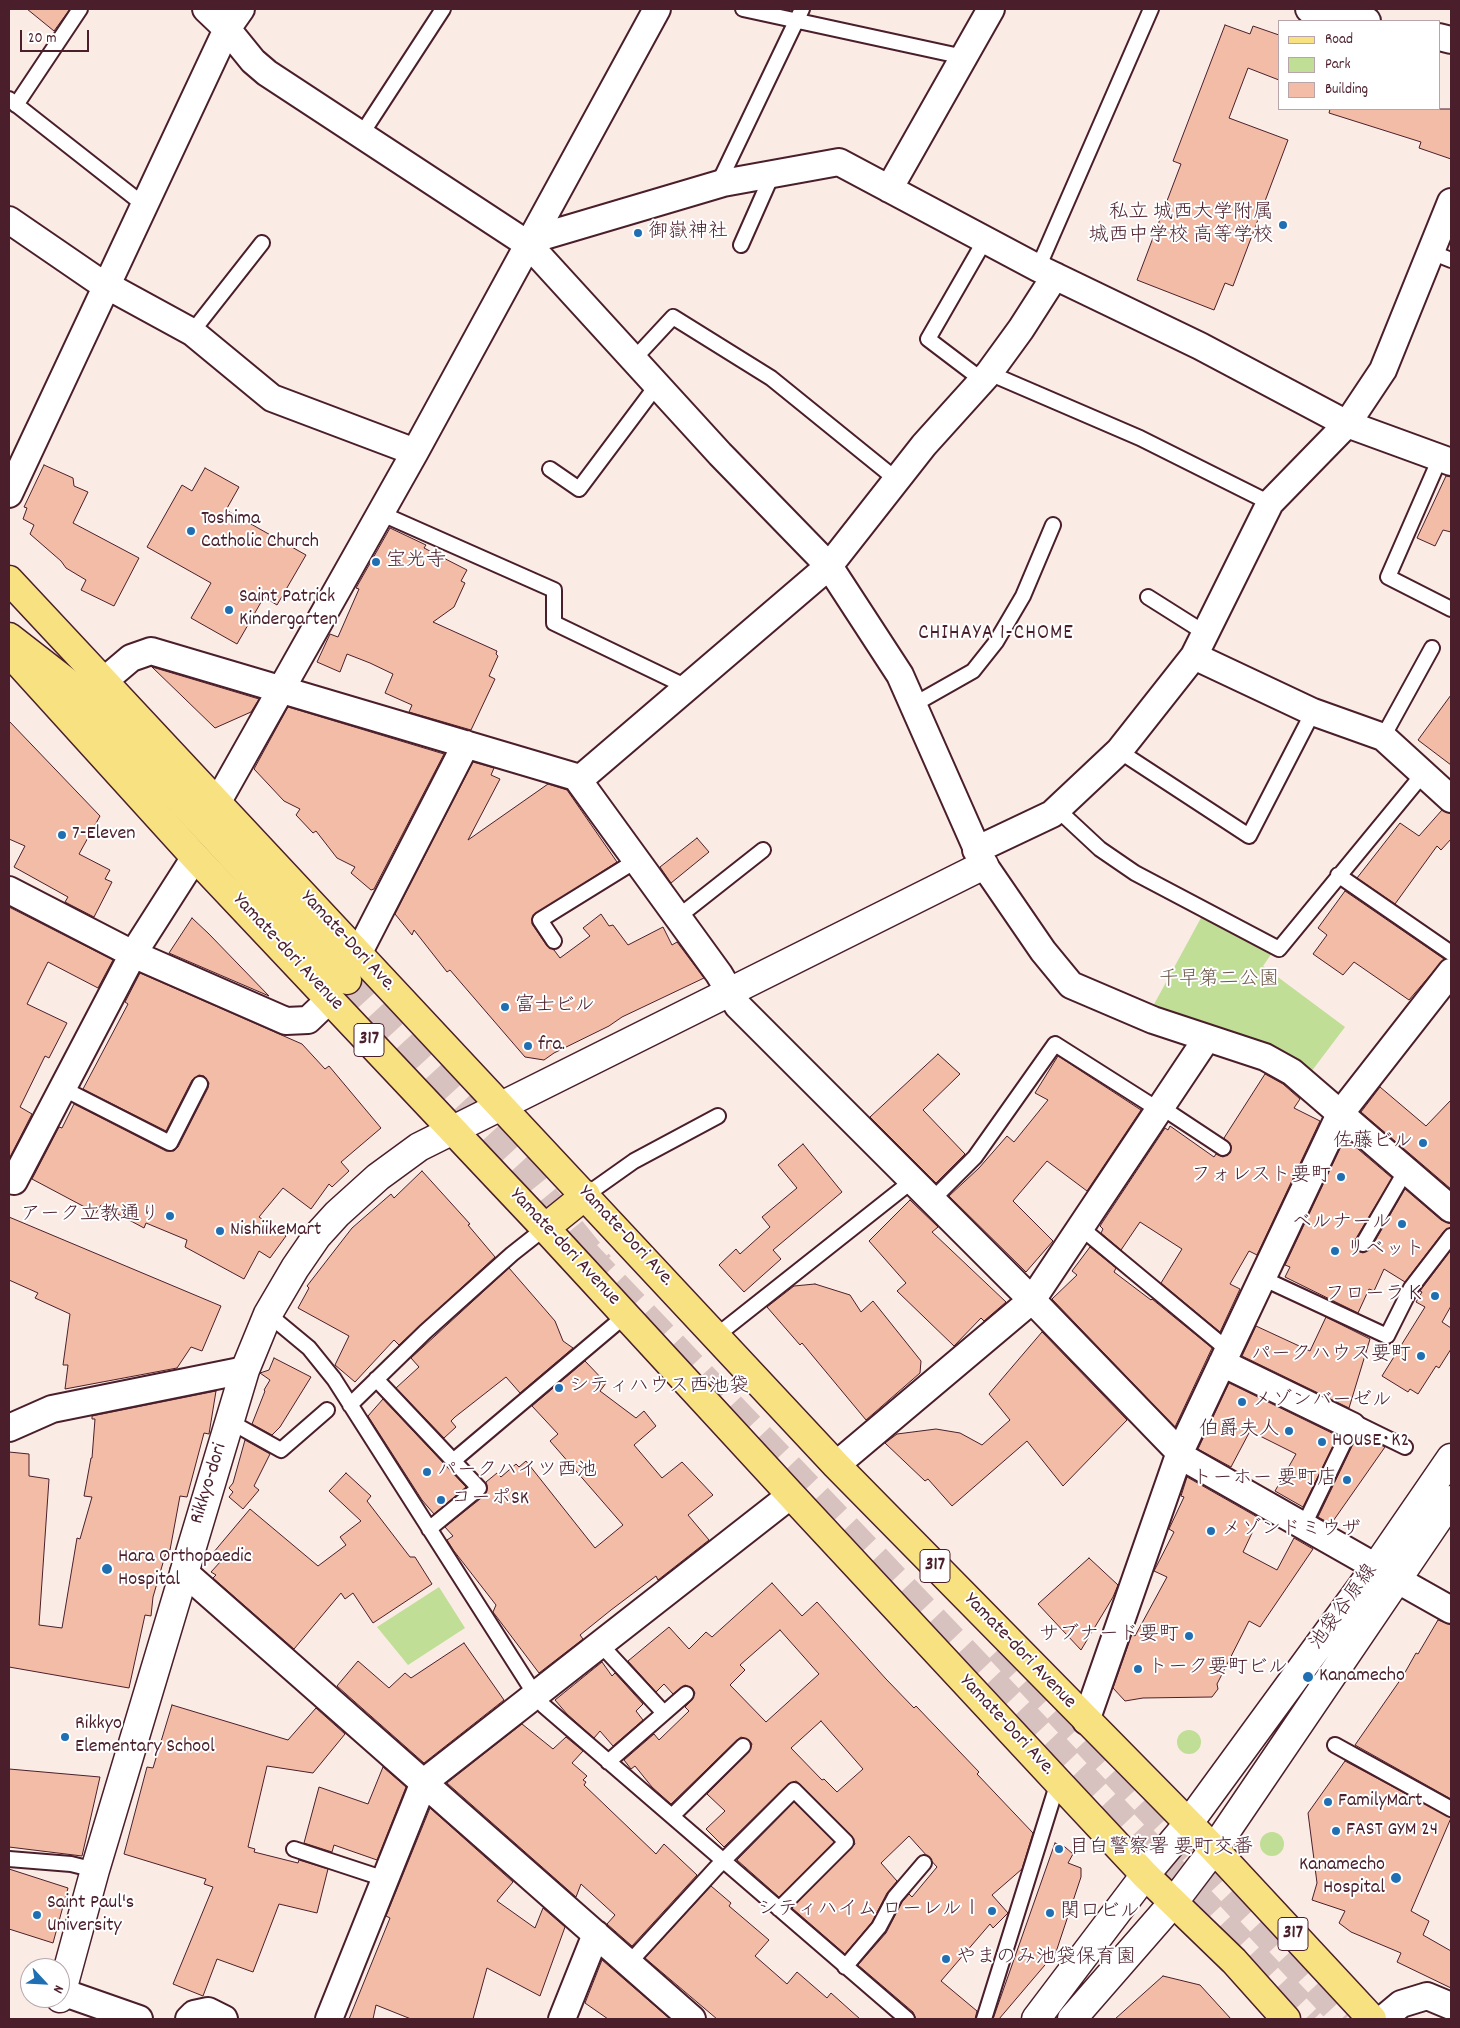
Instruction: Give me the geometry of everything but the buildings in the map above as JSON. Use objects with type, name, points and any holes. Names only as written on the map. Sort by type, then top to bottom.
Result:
[{"type":"main road","name":"Yamate-Dori Ave.","points":[[9,580],[105,680],[217,803],[503,1106],[716,1336]]},
{"type":"main road","points":[[9,637],[81,693],[338,990]]},
{"type":"main road","name":"Yamate-dori Avenue","points":[[9,652],[195,857],[338,990],[454,1130],[791,1495]]},
{"type":"main road","points":[[545,1228],[586,1195]]},
{"type":"main road","name":"Yamate-dori Avenue","points":[[716,1336],[836,1465],[1188,1824]]},
{"type":"main road","name":"Yamate-Dori Ave.","points":[[791,1495],[1145,1876],[1234,1961],[1286,2019]]},
{"type":"main road","name":"317","points":[[1188,1824],[1214,1849],[1372,2019]]},
{"type":"street","points":[[206,9],[234,19],[253,61],[267,73],[529,245],[720,454],[830,566],[900,675],[980,858],[1043,951],[1070,985],[1154,1020],[1265,1057],[1292,1072],[1451,1209]]},
{"type":"street","points":[[217,803],[415,452],[657,9]]},
{"type":"street","points":[[889,189],[992,9]]},
{"type":"street","points":[[1309,9],[1362,20]]},
{"type":"street","points":[[9,494],[144,205],[234,19]]},
{"type":"street","points":[[529,245],[544,236],[723,184],[839,162],[1046,272],[1200,346],[1347,424],[1445,460]]},
{"type":"street","points":[[980,858],[1052,814],[1119,751],[1194,656],[1270,503],[1347,424],[1383,370],[1441,256],[1451,202]]},
{"type":"street","points":[[9,220],[107,285],[192,332],[272,398],[415,452]]},
{"type":"street","points":[[580,779],[830,566],[924,445],[986,376],[1021,328],[1046,272]]},
{"type":"street","points":[[105,680],[131,658],[151,651],[580,779],[719,974],[738,1006],[1032,1300],[1186,1458],[1451,1610]]},
{"type":"street","points":[[1194,656],[1313,712],[1383,737],[1451,799]]},
{"type":"street","points":[[358,954],[466,744]]},
{"type":"street","points":[[14,1181],[133,954],[195,857]]},
{"type":"street","name":"Rikkyo-dori","points":[[70,1963],[95,1870],[245,1370],[268,1314],[295,1268],[337,1214],[378,1177],[419,1147],[729,992],[980,858]]},
{"type":"street","points":[[9,890],[133,954],[286,1021],[308,1020],[338,990]]},
{"type":"street","points":[[1086,1721],[1180,1452],[1340,1114],[1451,972]]},
{"type":"street","points":[[836,1465],[1032,1300],[1207,1038]]},
{"type":"street","points":[[1225,1357],[1352,1426]]},
{"type":"street","points":[[9,1428],[52,1409],[245,1370]]},
{"type":"street","name":"池袋谷原線","points":[[1072,2019],[1173,1903],[1214,1849],[1386,1573],[1451,1458]]},
{"type":"street","points":[[329,2019],[424,1782],[791,1495]]},
{"type":"street","name":"池袋谷原線","points":[[1036,2019],[1145,1876],[1386,1573],[1451,1500]]},
{"type":"street","points":[[184,1572],[692,2019]]},
{"type":"street","points":[[562,2019],[596,1934]]},
{"type":"street","points":[[1383,2019],[1401,2004],[1427,1996],[1451,2006]]},
{"type":"street","points":[[70,1999],[139,2019]]},
{"type":"street","points":[[189,2019],[194,2014],[208,2011],[224,2019]]},
{"type":"lane","points":[[80,9],[12,102],[144,205]]},
{"type":"lane","points":[[361,135],[443,9]]},
{"type":"lane","points":[[743,9],[799,15],[964,57]]},
{"type":"lane","points":[[1046,272],[1152,9]]},
{"type":"lane","points":[[723,184],[722,176],[799,15]]},
{"type":"lane","points":[[740,245],[768,184],[766,175]]},
{"type":"lane","points":[[985,240],[928,339],[986,376],[1140,438],[1270,503]]},
{"type":"lane","points":[[192,332],[262,242]]},
{"type":"lane","points":[[634,359],[673,317],[771,378],[897,480]]},
{"type":"lane","points":[[550,469],[579,489],[657,385]]},
{"type":"lane","points":[[1445,460],[1388,577],[1451,609]]},
{"type":"lane","points":[[380,513],[554,590],[554,623],[687,687]]},
{"type":"lane","points":[[913,705],[972,671],[996,642],[1023,596],[1053,525]]},
{"type":"lane","points":[[1148,597],[1205,632]]},
{"type":"lane","points":[[1383,737],[1432,648]]},
{"type":"lane","points":[[1119,751],[1249,836],[1313,712]]},
{"type":"lane","points":[[1057,809],[1100,849],[1135,873],[1279,949],[1423,774]]},
{"type":"lane","points":[[678,917],[763,850]]},
{"type":"lane","points":[[554,941],[540,920],[637,860]]},
{"type":"lane","points":[[1338,875],[1451,953]]},
{"type":"lane","points":[[932,1200],[975,1157],[1055,1044],[1223,1148]]},
{"type":"lane","points":[[62,1088],[170,1143],[200,1084]]},
{"type":"lane","points":[[586,1195],[634,1161],[718,1116]]},
{"type":"lane","points":[[1363,1244],[1406,1170]]},
{"type":"lane","points":[[716,1336],[912,1181]]},
{"type":"lane","points":[[350,1405],[446,1312],[545,1228]]},
{"type":"lane","points":[[1080,1228],[1225,1357]]},
{"type":"lane","points":[[1262,1278],[1388,1336],[1411,1288],[1451,1236]]},
{"type":"lane","points":[[268,1314],[309,1348],[334,1379],[429,1529],[526,1703],[608,1762],[906,2019]]},
{"type":"lane","points":[[453,1462],[626,1315]]},
{"type":"lane","points":[[376,1379],[479,1488],[429,1529]]},
{"type":"lane","points":[[229,1421],[281,1450],[328,1410]]},
{"type":"lane","points":[[1304,1526],[1352,1426],[1356,1423],[1405,1447]]},
{"type":"lane","points":[[600,1645],[664,1713]]},
{"type":"lane","points":[[608,1762],[686,1694]]},
{"type":"lane","points":[[1334,1744],[1451,1808]]},
{"type":"lane","points":[[672,1816],[743,1746]]},
{"type":"lane","points":[[984,2019],[1058,1782]]},
{"type":"lane","points":[[629,1964],[724,1861],[794,1790],[846,1842],[779,1909]]},
{"type":"lane","points":[[294,1849],[385,1879]]},
{"type":"lane","points":[[9,1859],[71,1864],[95,1870]]},
{"type":"lane","points":[[845,1967],[879,1927],[895,1897],[924,1863]]},
{"type":"green space","name":"千早第二公園","points":[[1202,916],[1272,953],[1263,966],[1345,1027],[1311,1072],[1152,1008]]},
{"type":"green space","points":[[439,1587],[465,1628],[408,1665],[377,1627]]},
{"type":"green space","points":[[1189,1730],[1198,1733],[1201,1742],[1198,1751],[1189,1754],[1180,1751],[1177,1742],[1180,1733]]},
{"type":"green space","points":[[1272,1832],[1281,1835],[1284,1844],[1281,1853],[1272,1856],[1263,1853],[1260,1844],[1263,1835]]},
{"type":"tunnel","points":[[347,980],[530,1179],[600,1265]]},
{"type":"tunnel","points":[[586,1254],[1314,2019]]},
{"type":"tunnel","points":[[999,1649],[1345,2019]]},
{"type":"place","name":"私立 城西大学附属 城西中学校 高等学校","points":[[1283,225]]},
{"type":"place","name":"御嶽神社","points":[[638,233]]},
{"type":"place","name":"Toshima Catholic Church","points":[[191,531]]},
{"type":"place","name":"宝光寺","points":[[376,562]]},
{"type":"place","name":"Saint Patrick Kindergarten","points":[[229,610]]},
{"type":"place","name":"7-Eleven","points":[[62,835]]},
{"type":"place","name":"富士ビル","points":[[505,1007]]},
{"type":"place","name":"fra.","points":[[528,1046]]},
{"type":"place","name":"佐藤ビル","points":[[1423,1143]]},
{"type":"place","name":"フォレスト要町","points":[[1341,1177]]},
{"type":"place","name":"アーク立教通り","points":[[170,1216]]},
{"type":"place","name":"ベルナール","points":[[1402,1224]]},
{"type":"place","name":"NishiikeMart","points":[[220,1231]]},
{"type":"place","name":"リベット","points":[[1335,1251]]},
{"type":"place","name":"フローラＫ","points":[[1435,1296]]},
{"type":"place","name":"パークハウス要町","points":[[1421,1356]]},
{"type":"place","name":"シティハウス西池袋","points":[[559,1388]]},
{"type":"place","name":"メゾンバーゼル","points":[[1242,1402]]},
{"type":"place","name":"伯爵夫人","points":[[1289,1431]]},
{"type":"place","name":"HOUSE･K2","points":[[1322,1442]]},
{"type":"place","name":"パークハイツ西池","points":[[427,1472]]},
{"type":"place","name":"トーホー 要町店","points":[[1347,1480]]},
{"type":"place","name":"コーポSK","points":[[441,1500]]},
{"type":"place","name":"メゾンドミウザ","points":[[1211,1531]]},
{"type":"place","name":"Hara Orthopaedic Hospital","points":[[107,1569]]},
{"type":"place","name":"サブナード要町","points":[[1189,1636]]},
{"type":"place","name":"トーク要町ビル","points":[[1138,1669]]},
{"type":"place","name":"Kanamecho","points":[[1308,1677]]},
{"type":"place","name":"Rikkyo Elementary School","points":[[65,1737]]},
{"type":"place","name":"FamilyMart","points":[[1328,1802]]},
{"type":"place","name":"FAST GYM 24","points":[[1336,1831]]},
{"type":"place","name":"目白警察署 要町交番","points":[[1059,1849]]},
{"type":"place","name":"Kanamecho Hospital","points":[[1396,1878]]},
{"type":"place","name":"シティハイム ローレルⅠ","points":[[992,1911]]},
{"type":"place","name":"関口ビル","points":[[1050,1913]]},
{"type":"place","name":"Saint Paul's University","points":[[37,1915]]},
{"type":"place","name":"やまのみ池袋保育園","points":[[946,1959]]},
{"type":"district","name":"CHIHAYA 1-CHOME","points":[[996,635]]}]
